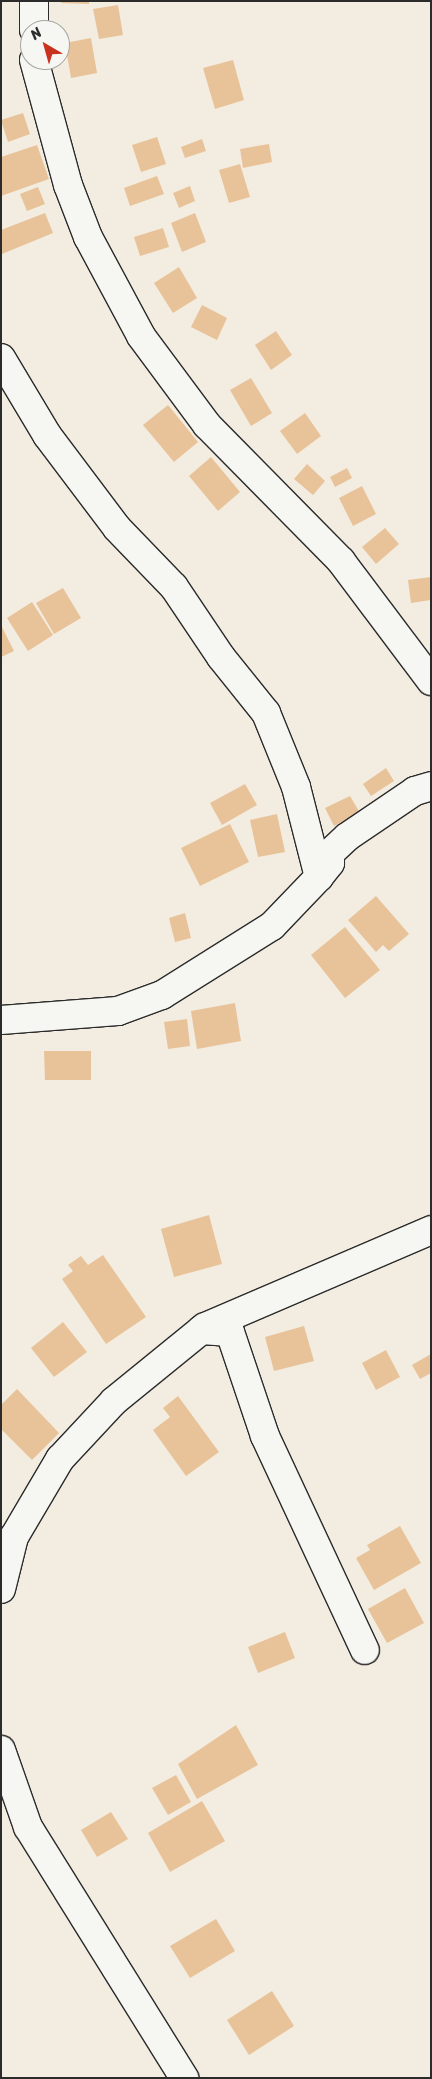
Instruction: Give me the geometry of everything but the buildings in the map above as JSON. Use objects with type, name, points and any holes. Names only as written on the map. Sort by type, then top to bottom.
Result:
[{"type":"street","points":[[34,1],[34,20]]},
{"type":"street","points":[[37,70],[66,175],[88,237],[140,336],[207,425],[341,561],[431,681]]},
{"type":"street","points":[[1,358],[47,435],[116,528],[174,587],[221,657],[266,713],[296,787],[319,877]]},
{"type":"street","points":[[1,1020],[118,1010],[162,995],[272,926],[319,877],[330,863],[330,853],[347,837],[415,790],[431,786]]},
{"type":"street","points":[[1,1589],[7,1536],[60,1459],[114,1401],[201,1330],[431,1230]]},
{"type":"street","points":[[201,1330],[230,1332],[266,1436],[364,1650]]},
{"type":"street","points":[[1,1750],[28,1827],[184,2078]]}]
